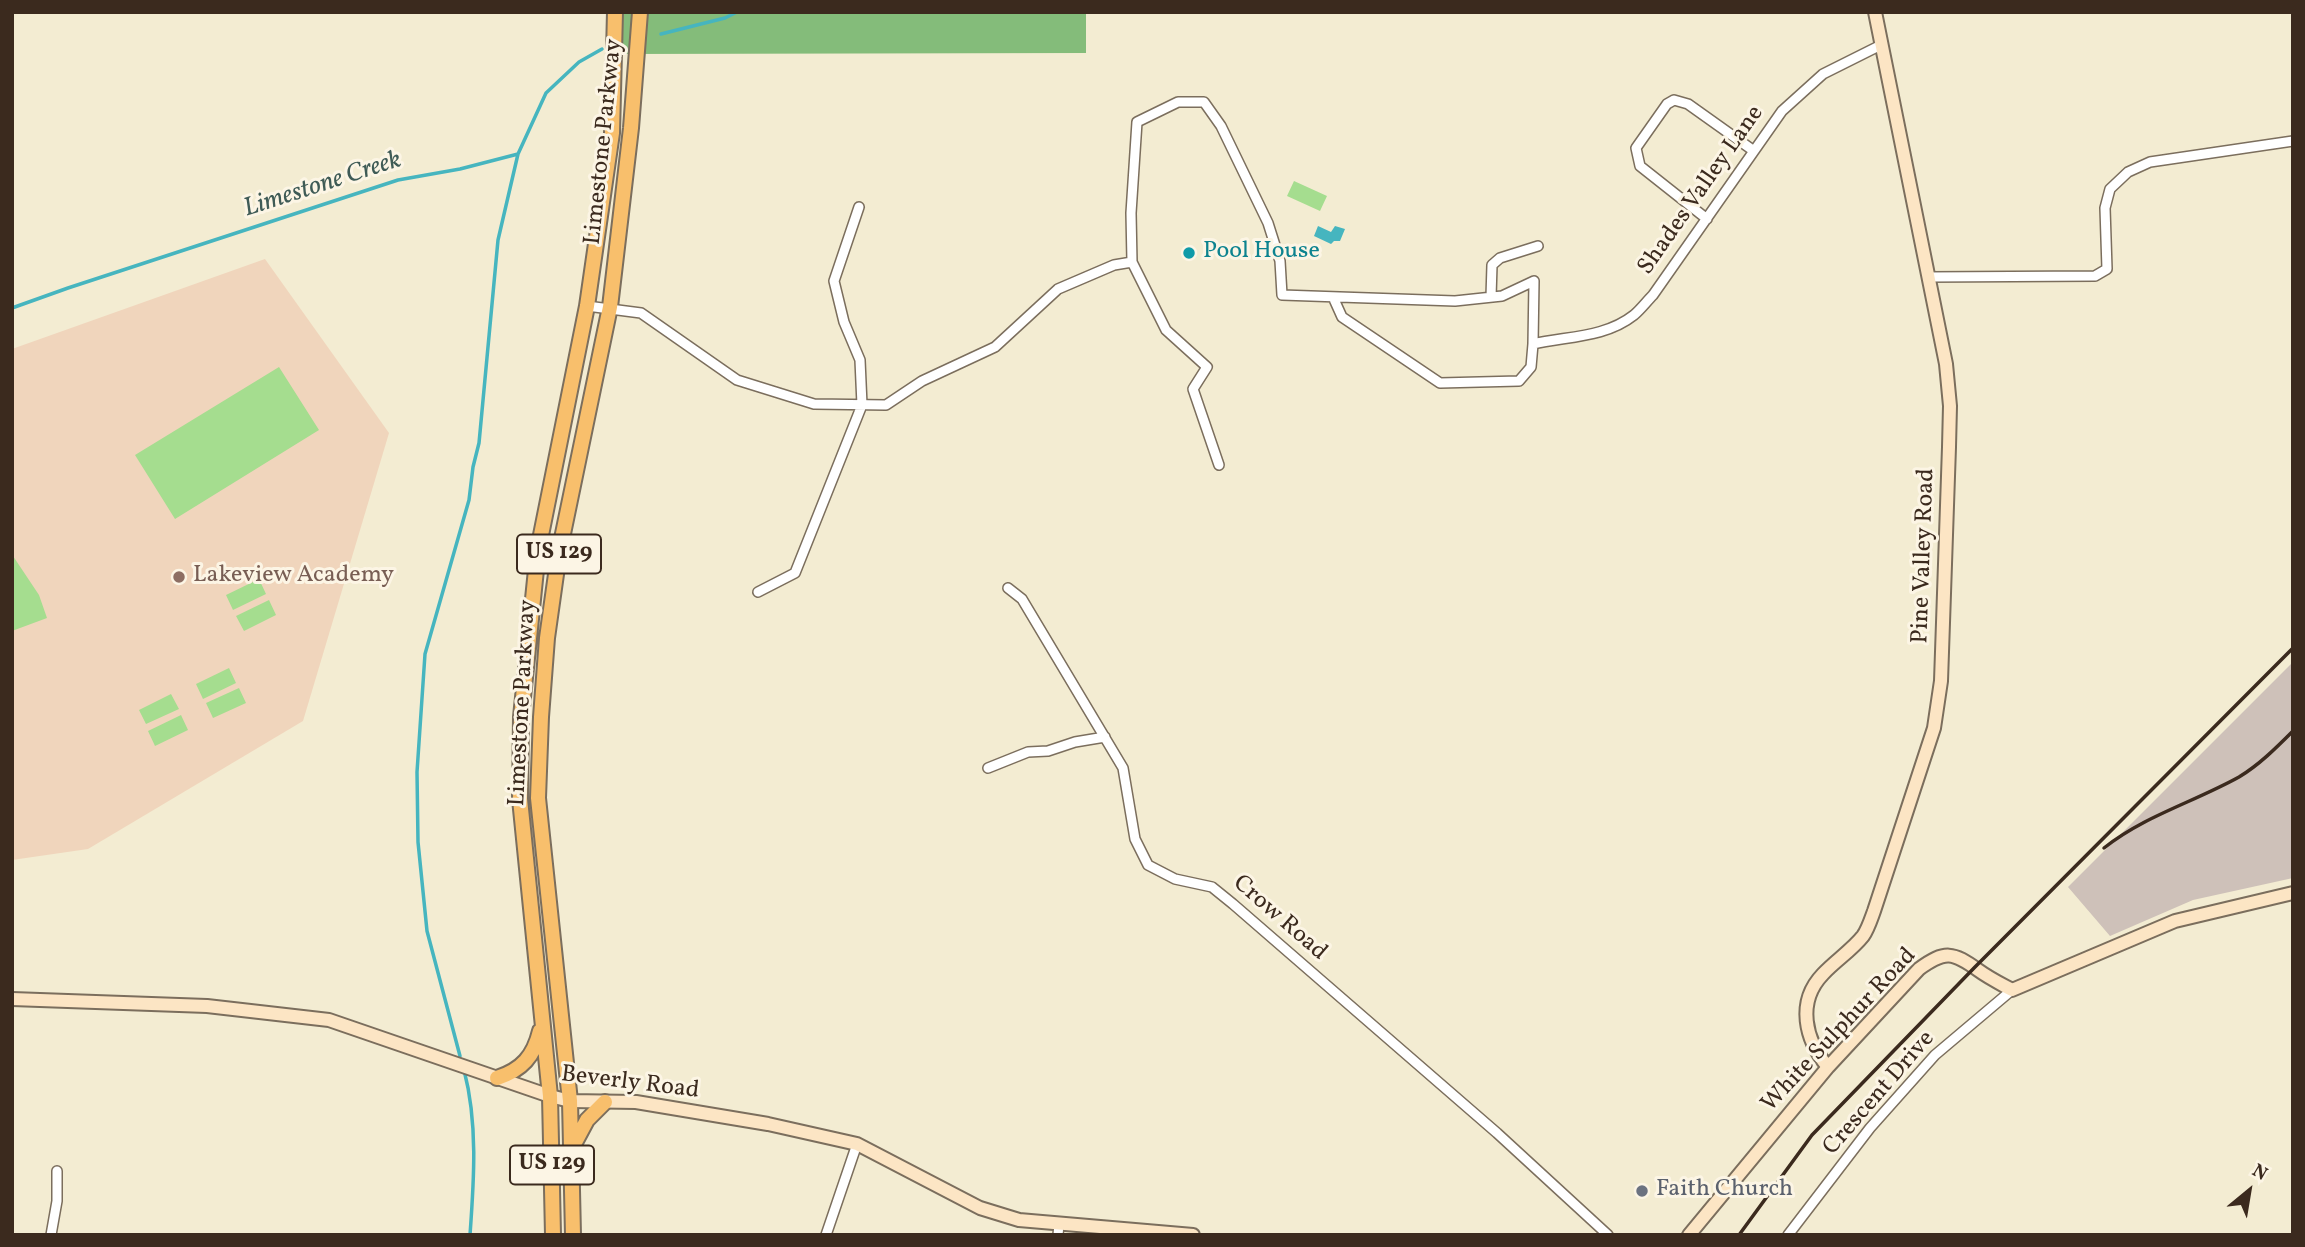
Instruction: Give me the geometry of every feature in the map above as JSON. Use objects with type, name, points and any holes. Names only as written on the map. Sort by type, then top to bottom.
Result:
[{"type":"main road","name":"Limestone Parkway","points":[[554,1235],[550,1096],[520,799],[521,717],[538,550],[587,306],[612,133],[615,12]]},
{"type":"main road","name":"Limestone Parkway","points":[[573,1235],[570,1101],[538,798],[541,717],[547,638],[559,553],[610,307],[631,128],[640,12]]},
{"type":"main road","points":[[497,1077],[511,1073],[532,1054],[542,1019]]},
{"type":"main road","points":[[571,1149],[587,1120],[605,1102]]},
{"type":"street","name":"Pine Valley Road","points":[[1828,1067],[1815,1052],[1807,1027],[1805,1005],[1822,974],[1863,936],[1874,911],[1934,728],[1941,681],[1950,406],[1946,364],[1875,12]]},
{"type":"street","name":"Shades Valley Lane","points":[[1533,344],[1586,336],[1611,328],[1633,316],[1653,295],[1782,111],[1823,74],[1881,45]]},
{"type":"street","points":[[1707,219],[1640,166],[1636,148],[1667,104],[1674,100],[1688,104],[1754,151]]},
{"type":"street","points":[[1219,466],[1193,389],[1208,367],[1166,330],[1132,262],[1131,213],[1137,122],[1178,102],[1204,102],[1221,126],[1268,223],[1280,261],[1282,295],[1455,301],[1502,296],[1534,281],[1531,367],[1519,381],[1440,383],[1342,317],[1333,297]]},
{"type":"street","points":[[1929,277],[2095,276],[2106,269],[2105,208],[2110,189],[2128,172],[2150,162],[2293,141]]},
{"type":"street","points":[[758,592],[795,573],[862,405],[860,360],[844,322],[834,281],[859,207]]},
{"type":"street","points":[[1491,298],[1493,265],[1500,258],[1538,246]]},
{"type":"street","points":[[587,306],[641,313],[737,380],[814,404],[886,405],[922,381],[995,347],[1058,289],[1114,265],[1132,262]]},
{"type":"street","name":"Crow Road","points":[[1008,588],[1022,598],[1123,768],[1135,839],[1148,865],[1175,879],[1212,887],[1497,1133],[1608,1235]]},
{"type":"street","points":[[988,768],[1028,752],[1048,751],[1075,742],[1105,737]]},
{"type":"street","points":[[2012,990],[2175,921],[2293,893]]},
{"type":"street","name":"White Sulphur Road","points":[[1689,1235],[1828,1067],[1919,968],[1933,959],[1947,955],[1962,958],[2012,990]]},
{"type":"street","name":"Crescent Drive","points":[[1788,1235],[1870,1128],[1935,1055],[2012,990]]},
{"type":"street","name":"Beverly Road","points":[[12,999],[207,1006],[330,1020],[570,1101],[636,1102],[756,1122],[858,1144],[980,1208],[1059,1230],[1134,1228],[1193,1235]]},
{"type":"street","points":[[826,1235],[858,1144]]},
{"type":"street","points":[[51,1235],[57,1201],[57,1171]]},
{"type":"shaded area","name":"Lakeview Academy","points":[[265,259],[389,433],[303,721],[88,849],[12,860],[12,349]]},
{"type":"shaded area","points":[[2293,662],[2293,878],[2193,900],[2110,936],[2068,887]]},
{"type":"green space","points":[[622,12],[1086,12],[1086,53],[622,54]]},
{"type":"green space","points":[[1294,181],[1327,196],[1320,211],[1287,196]]},
{"type":"green space","points":[[279,367],[319,430],[175,519],[135,455]]},
{"type":"green space","points":[[13,556],[39,595],[47,618],[12,631]]},
{"type":"green space","points":[[259,579],[266,594],[233,610],[226,595]]},
{"type":"green space","points":[[269,600],[276,615],[244,631],[236,616]]},
{"type":"green space","points":[[229,668],[236,683],[203,699],[196,684]]},
{"type":"green space","points":[[239,688],[246,703],[213,718],[206,703]]},
{"type":"green space","points":[[171,694],[179,709],[146,724],[139,710]]},
{"type":"green space","points":[[181,715],[188,730],[155,746],[148,731]]},
{"type":"water","points":[[1318,226],[1331,232],[1335,226],[1345,229],[1340,241],[1331,244],[1314,236]]},
{"type":"waterway","name":"Limestone Creek","points":[[661,34],[725,18],[737,12]]},
{"type":"waterway","points":[[460,1056],[427,931],[418,842],[417,772],[425,654],[469,500],[479,443],[498,240],[518,154],[546,93],[579,62],[602,49]]},
{"type":"waterway","name":"Limestone Creek","points":[[12,308],[398,180],[460,169],[518,154]]},
{"type":"waterway","points":[[464,1070],[473,1131],[474,1173],[470,1235]]},
{"type":"railway","points":[[1739,1235],[1812,1135],[2293,648]]},
{"type":"railway","points":[[2104,848],[2152,818],[2239,777],[2260,762],[2293,731]]},
{"type":"place","name":"Pool House","points":[[1189,253]]},
{"type":"place","name":"Lakeview Academy","points":[[179,577]]},
{"type":"place","name":"Faith Church","points":[[1642,1191]]}]
